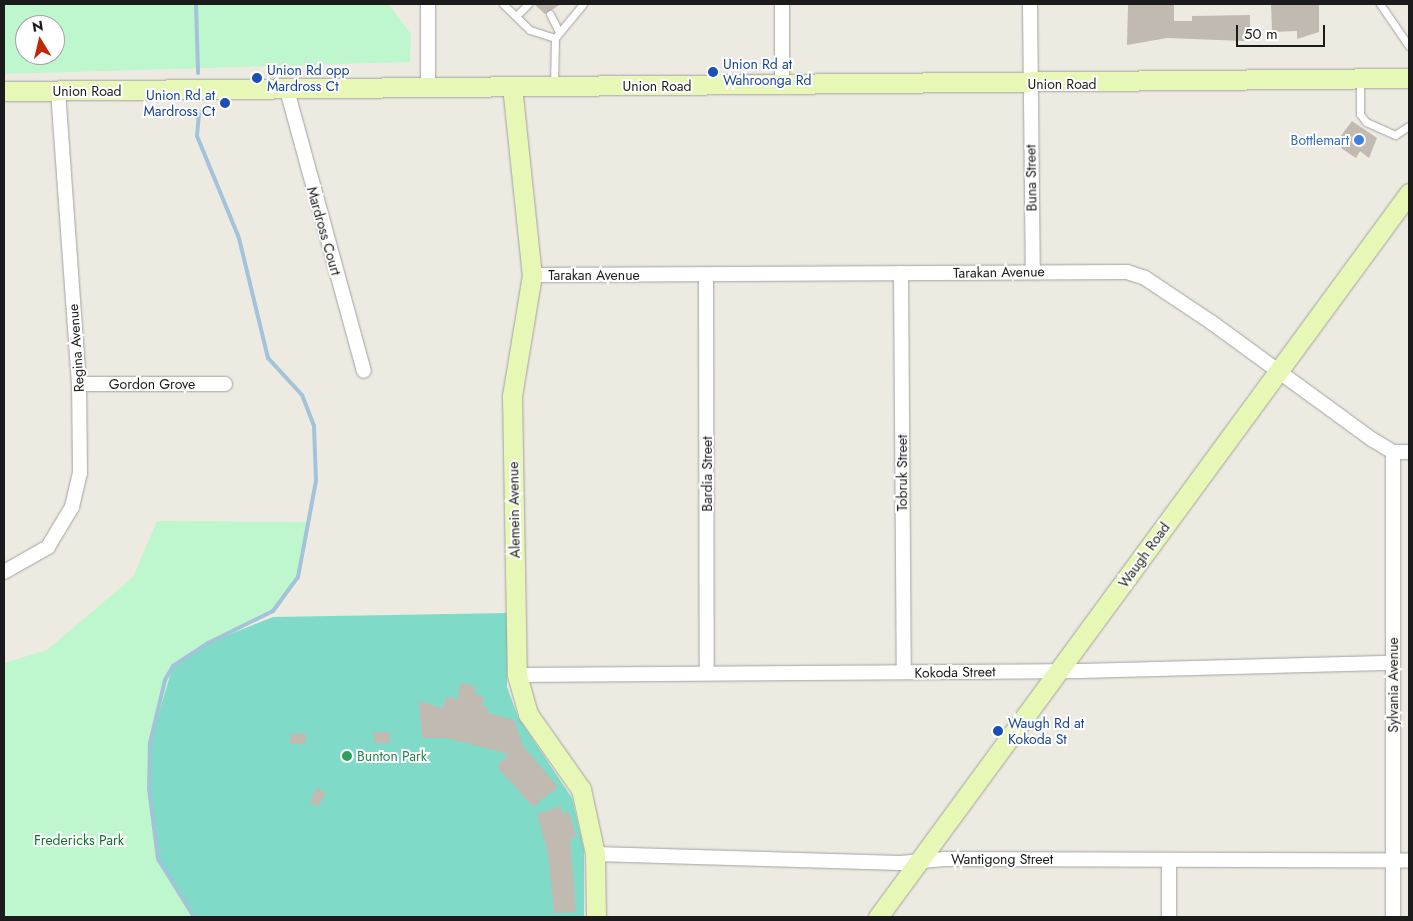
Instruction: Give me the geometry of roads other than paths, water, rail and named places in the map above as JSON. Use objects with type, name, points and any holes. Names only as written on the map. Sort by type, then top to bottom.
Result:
[{"type":"main road","name":"Union Road","points":[[4,91],[287,90],[512,86],[1366,82],[1409,78]]},
{"type":"main road","name":"Union Road","points":[[1366,82],[1409,86]]},
{"type":"main road","name":"Alemein Avenue","points":[[512,86],[532,275],[512,396],[517,675],[528,714],[581,789],[595,854],[596,917]]},
{"type":"main road","name":"Waugh Road","points":[[878,917],[1409,193]]},
{"type":"street","points":[[428,4],[428,88]]},
{"type":"street","points":[[782,4],[782,85]]},
{"type":"street","name":"Buna Street","points":[[1030,4],[1033,272]]},
{"type":"street","name":"Mardross Court","points":[[287,90],[364,371]]},
{"type":"street","name":"Regina Avenue","points":[[4,572],[48,547],[72,507],[80,473],[79,384],[58,91]]},
{"type":"street","name":"Tarakan Avenue","points":[[532,275],[706,275],[1103,270],[1145,278],[1393,452]]},
{"type":"street","name":"Tobruk Street","points":[[901,273],[904,672]]},
{"type":"street","name":"Bardia Street","points":[[706,275],[707,673]]},
{"type":"street","name":"Gordon Grove","points":[[79,384],[225,384]]},
{"type":"street","points":[[1393,452],[1409,452]]},
{"type":"street","name":"Sylvania Avenue","points":[[1393,452],[1393,917]]},
{"type":"street","name":"Kokoda Street","points":[[517,675],[1059,671],[1393,663]]},
{"type":"street","name":"Wantigong Street","points":[[595,854],[920,861],[1409,861]]},
{"type":"street","points":[[1169,860],[1169,917]]},
{"type":"lane","points":[[503,4],[530,30],[555,38]]},
{"type":"lane","points":[[516,16],[528,4]]},
{"type":"lane","points":[[554,86],[555,38],[558,30],[583,4]]},
{"type":"lane","points":[[1380,4],[1409,46]]},
{"type":"lane","points":[[550,14],[558,30]]},
{"type":"lane","points":[[1366,82],[1360,114],[1366,122],[1396,135],[1409,126]]},
{"type":"waterway","points":[[196,4],[198,73]]},
{"type":"waterway","points":[[194,917],[158,859],[149,789],[150,743],[165,680],[173,666],[208,643],[273,611],[298,577],[316,481],[314,426],[302,395],[268,358],[239,238],[197,136],[199,111]]},
{"type":"place","name":"Union Rd at Wahroonga Rd","points":[[713,72]]},
{"type":"place","name":"Union Rd opp Mardross Ct","points":[[257,78]]},
{"type":"place","name":"Union Rd at Mardross Ct","points":[[225,103]]},
{"type":"place","name":"Bottlemart","points":[[1359,140]]},
{"type":"place","name":"Waugh Rd at Kokoda St","points":[[998,731]]},
{"type":"place","name":"Bunton Park","points":[[347,756]]},
{"type":"park label","name":"Fredericks Park","points":[[79,840]]}]
